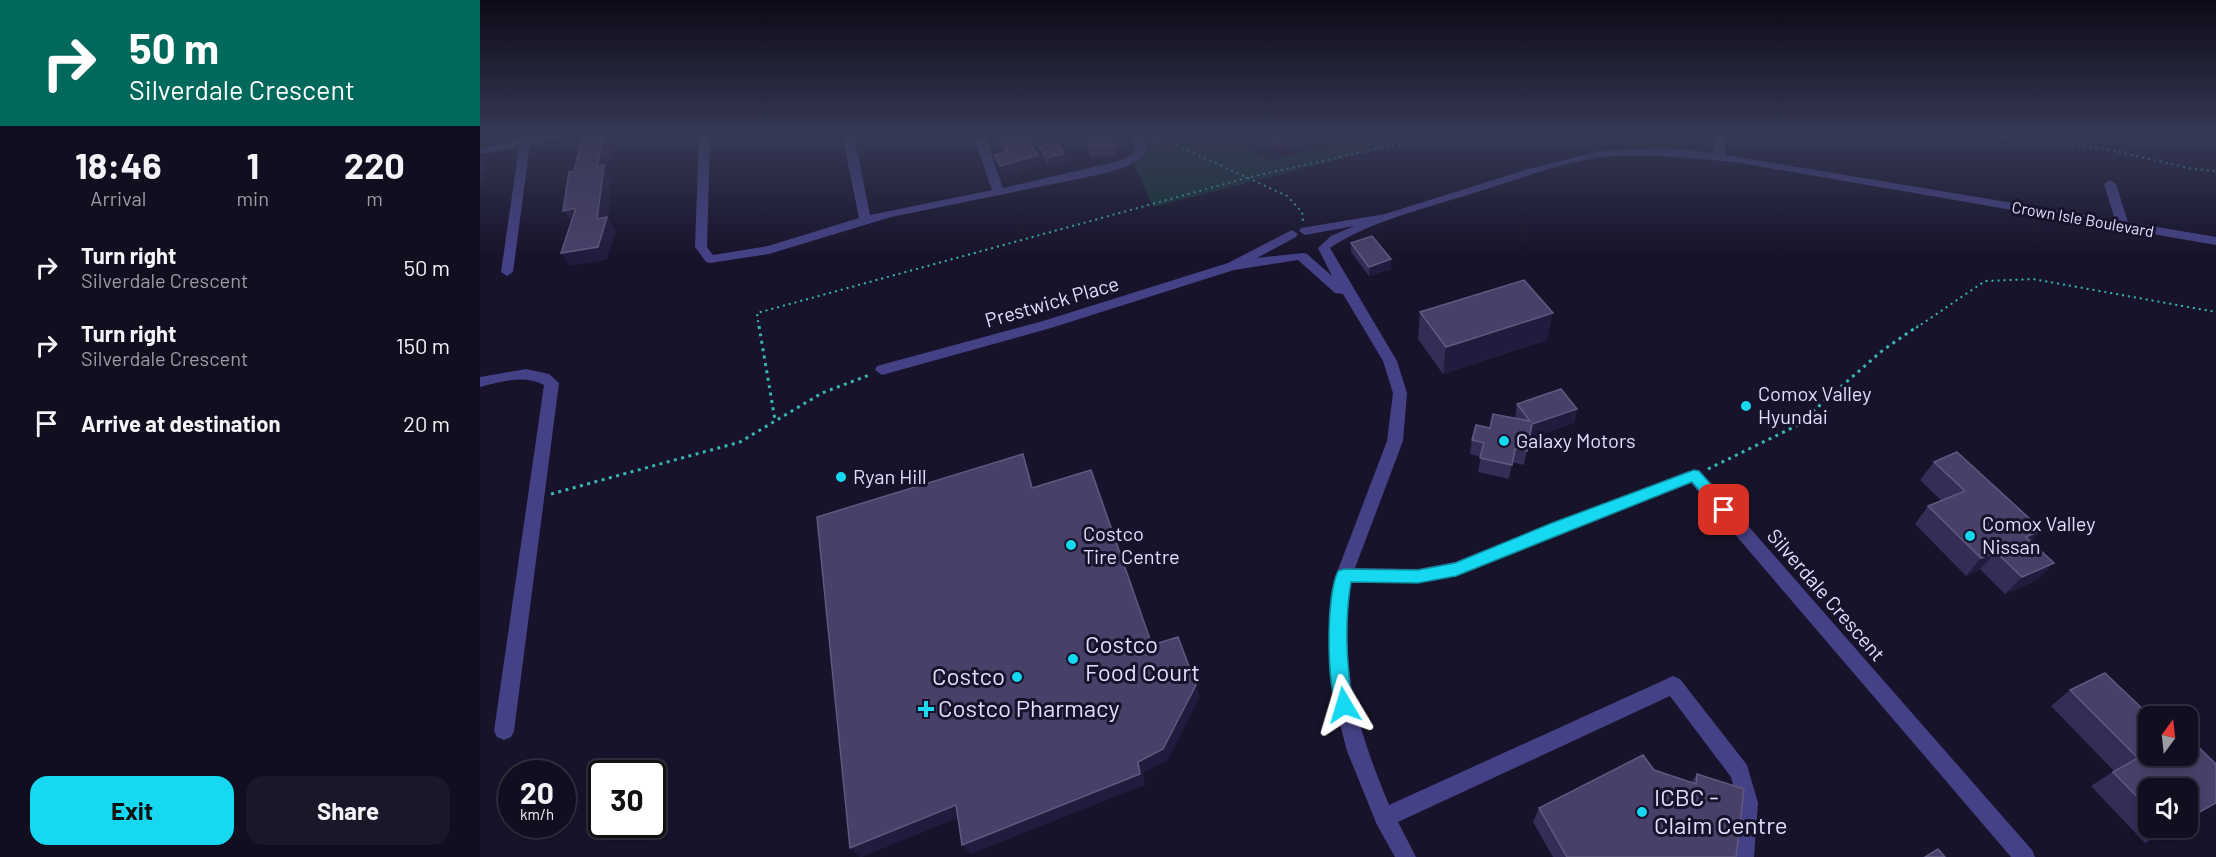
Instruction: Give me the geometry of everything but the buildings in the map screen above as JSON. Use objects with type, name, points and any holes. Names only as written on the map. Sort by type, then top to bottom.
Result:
[{"type":"street","points":[[507,272],[521,175]]},
{"type":"street","points":[[703,175],[701,247],[710,259],[738,258],[865,220],[1075,175]]},
{"type":"street","points":[[856,175],[865,220]]},
{"type":"street","points":[[993,175],[999,192]]},
{"type":"street","name":"Crown Isle Boulevard","points":[[1300,256],[1316,255],[1335,239],[1387,217],[1519,175]]},
{"type":"street","name":"Crown Isle Boulevard","points":[[1824,175],[2216,242]]},
{"type":"street","points":[[2110,184],[2123,226]]},
{"type":"street","name":"Crown Isle Boulevard","points":[[1300,232],[1387,217]]},
{"type":"street","points":[[1357,307],[1329,278],[1300,256],[1291,254],[1285,246],[1287,237],[1300,232],[1320,235],[1325,241],[1324,247],[1329,260],[1390,361],[1400,393],[1395,441],[1344,576],[1338,614],[1338,654],[1344,705],[1357,751],[1384,818],[1406,857]]},
{"type":"street","name":"Prestwick Place","points":[[1233,266],[1300,232]]},
{"type":"street","name":"Prestwick Place","points":[[882,370],[1046,325],[1233,266],[1300,256]]},
{"type":"street","points":[[480,382],[523,373],[542,376],[552,383],[534,499],[504,730]]},
{"type":"street","points":[[1344,576],[1418,576],[1456,569],[1694,475]]},
{"type":"street","name":"Silverdale Crescent","points":[[1694,475],[2025,857]]},
{"type":"street","points":[[1384,818],[1673,685],[1740,772],[1748,803],[1744,857]]},
{"type":"path","points":[[1245,175],[1287,196],[1302,212],[1300,232]]},
{"type":"path","points":[[776,420],[757,313],[1259,175]]},
{"type":"path","points":[[1694,475],[1796,426],[1883,350],[1984,281],[2033,279],[2216,312]]},
{"type":"path","points":[[534,499],[740,442],[822,393],[882,370]]},
{"type":"green space","points":[[1139,175],[1278,175],[1153,207]]},
{"type":"place","name":"Comox Valley Hyundai","points":[[1746,406]]},
{"type":"place","name":"Galaxy Motors","points":[[1504,441]]},
{"type":"place","name":"Ryan Hill","points":[[841,477]]},
{"type":"place","name":"Comox Valley Nissan","points":[[1970,536]]},
{"type":"place","name":"Costco Tire Centre","points":[[1071,545]]},
{"type":"place","name":"Costco Food Court","points":[[1073,659]]},
{"type":"place","name":"Costco","points":[[1017,677]]},
{"type":"place","name":"Costco Pharmacy","points":[[926,709]]},
{"type":"place","name":"ICBC - Claim Centre","points":[[1642,812]]},
{"type":"route","points":[[1344,705],[1338,654],[1338,614],[1344,576],[1418,576],[1456,569],[1694,475],[1724,510]]}]
